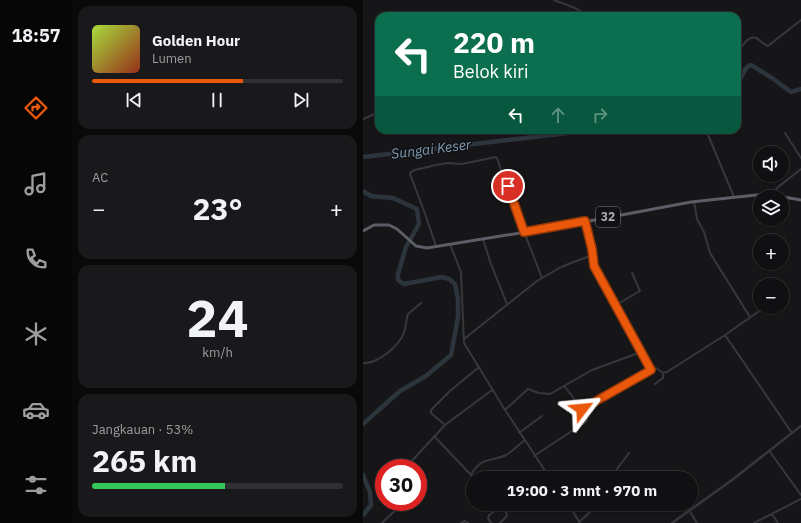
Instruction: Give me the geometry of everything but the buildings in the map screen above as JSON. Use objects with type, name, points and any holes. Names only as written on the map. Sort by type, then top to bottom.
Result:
[{"type":"highway","name":"32","points":[[363,231],[371,226],[384,224],[393,227],[416,246],[427,248],[694,201],[753,196]]},
{"type":"highway","name":"32","points":[[789,198],[801,200]]},
{"type":"street","points":[[554,0],[582,12]]},
{"type":"street","points":[[741,48],[752,38],[755,38],[768,46],[801,20]]},
{"type":"street","points":[[363,119],[375,114]]},
{"type":"street","points":[[785,133],[801,158]]},
{"type":"street","points":[[708,134],[735,197]]},
{"type":"street","points":[[436,246],[410,173],[415,170],[448,164],[462,164],[495,156],[542,278]]},
{"type":"street","points":[[776,190],[801,169]]},
{"type":"street","points":[[694,201],[697,219],[704,232],[711,253],[750,317]]},
{"type":"street","points":[[585,221],[594,266],[651,370]]},
{"type":"street","points":[[483,238],[491,264],[507,304]]},
{"type":"street","points":[[449,243],[461,272],[463,339],[492,390],[545,471]]},
{"type":"street","points":[[463,339],[542,278],[561,267],[593,255]]},
{"type":"street","points":[[615,306],[641,291],[632,273]]},
{"type":"street","points":[[363,363],[376,361],[396,344],[405,332],[408,314],[421,303]]},
{"type":"street","points":[[663,373],[725,335],[754,314]]},
{"type":"street","points":[[725,335],[792,434]]},
{"type":"street","points":[[505,410],[529,389],[545,394],[555,392],[592,370],[641,352]]},
{"type":"street","points":[[445,425],[431,413],[431,410],[450,391],[479,367]]},
{"type":"street","points":[[582,409],[651,370],[656,368],[663,373]]},
{"type":"street","points":[[655,384],[663,378],[663,373]]},
{"type":"street","points":[[534,456],[587,422],[582,409],[565,387]]},
{"type":"street","points":[[413,459],[445,425],[492,390]]},
{"type":"street","points":[[519,433],[542,416]]},
{"type":"street","points":[[698,504],[770,452],[801,426]]},
{"type":"street","points":[[434,436],[467,471]]},
{"type":"street","points":[[473,471],[475,468],[489,459],[504,456],[524,441]]},
{"type":"street","points":[[770,452],[801,495]]},
{"type":"street","points":[[616,471],[629,453]]},
{"type":"street","points":[[754,523],[801,499]]},
{"type":"street","points":[[382,523],[395,511]]},
{"type":"street","points":[[491,523],[488,518],[494,511]]},
{"type":"street","points":[[500,523],[507,516],[506,511]]},
{"type":"street","points":[[572,511],[580,523],[592,511]]},
{"type":"street","points":[[672,523],[688,511]]},
{"type":"street","points":[[690,511],[697,523]]},
{"type":"street","points":[[772,514],[778,523]]},
{"type":"street","points":[[461,523],[466,521],[468,523]]},
{"type":"waterway","name":"Sungai Keser","points":[[741,78],[746,68],[751,65],[791,92],[801,89]]},
{"type":"waterway","name":"Sungai Keser","points":[[363,157],[560,134]]},
{"type":"waterway","name":"Sungai Keser","points":[[363,191],[371,196],[393,198],[417,209],[419,224],[406,247],[398,274],[398,280],[404,284],[442,277],[449,279],[455,284],[458,299],[458,317],[451,355],[426,376],[400,391],[363,424]]},
{"type":"waterway","name":"Sungai Keser","points":[[363,475],[370,492],[371,505],[363,515]]},
{"type":"route","points":[[508,186],[524,232],[585,221],[592,249],[594,266],[651,370],[582,409]]}]
